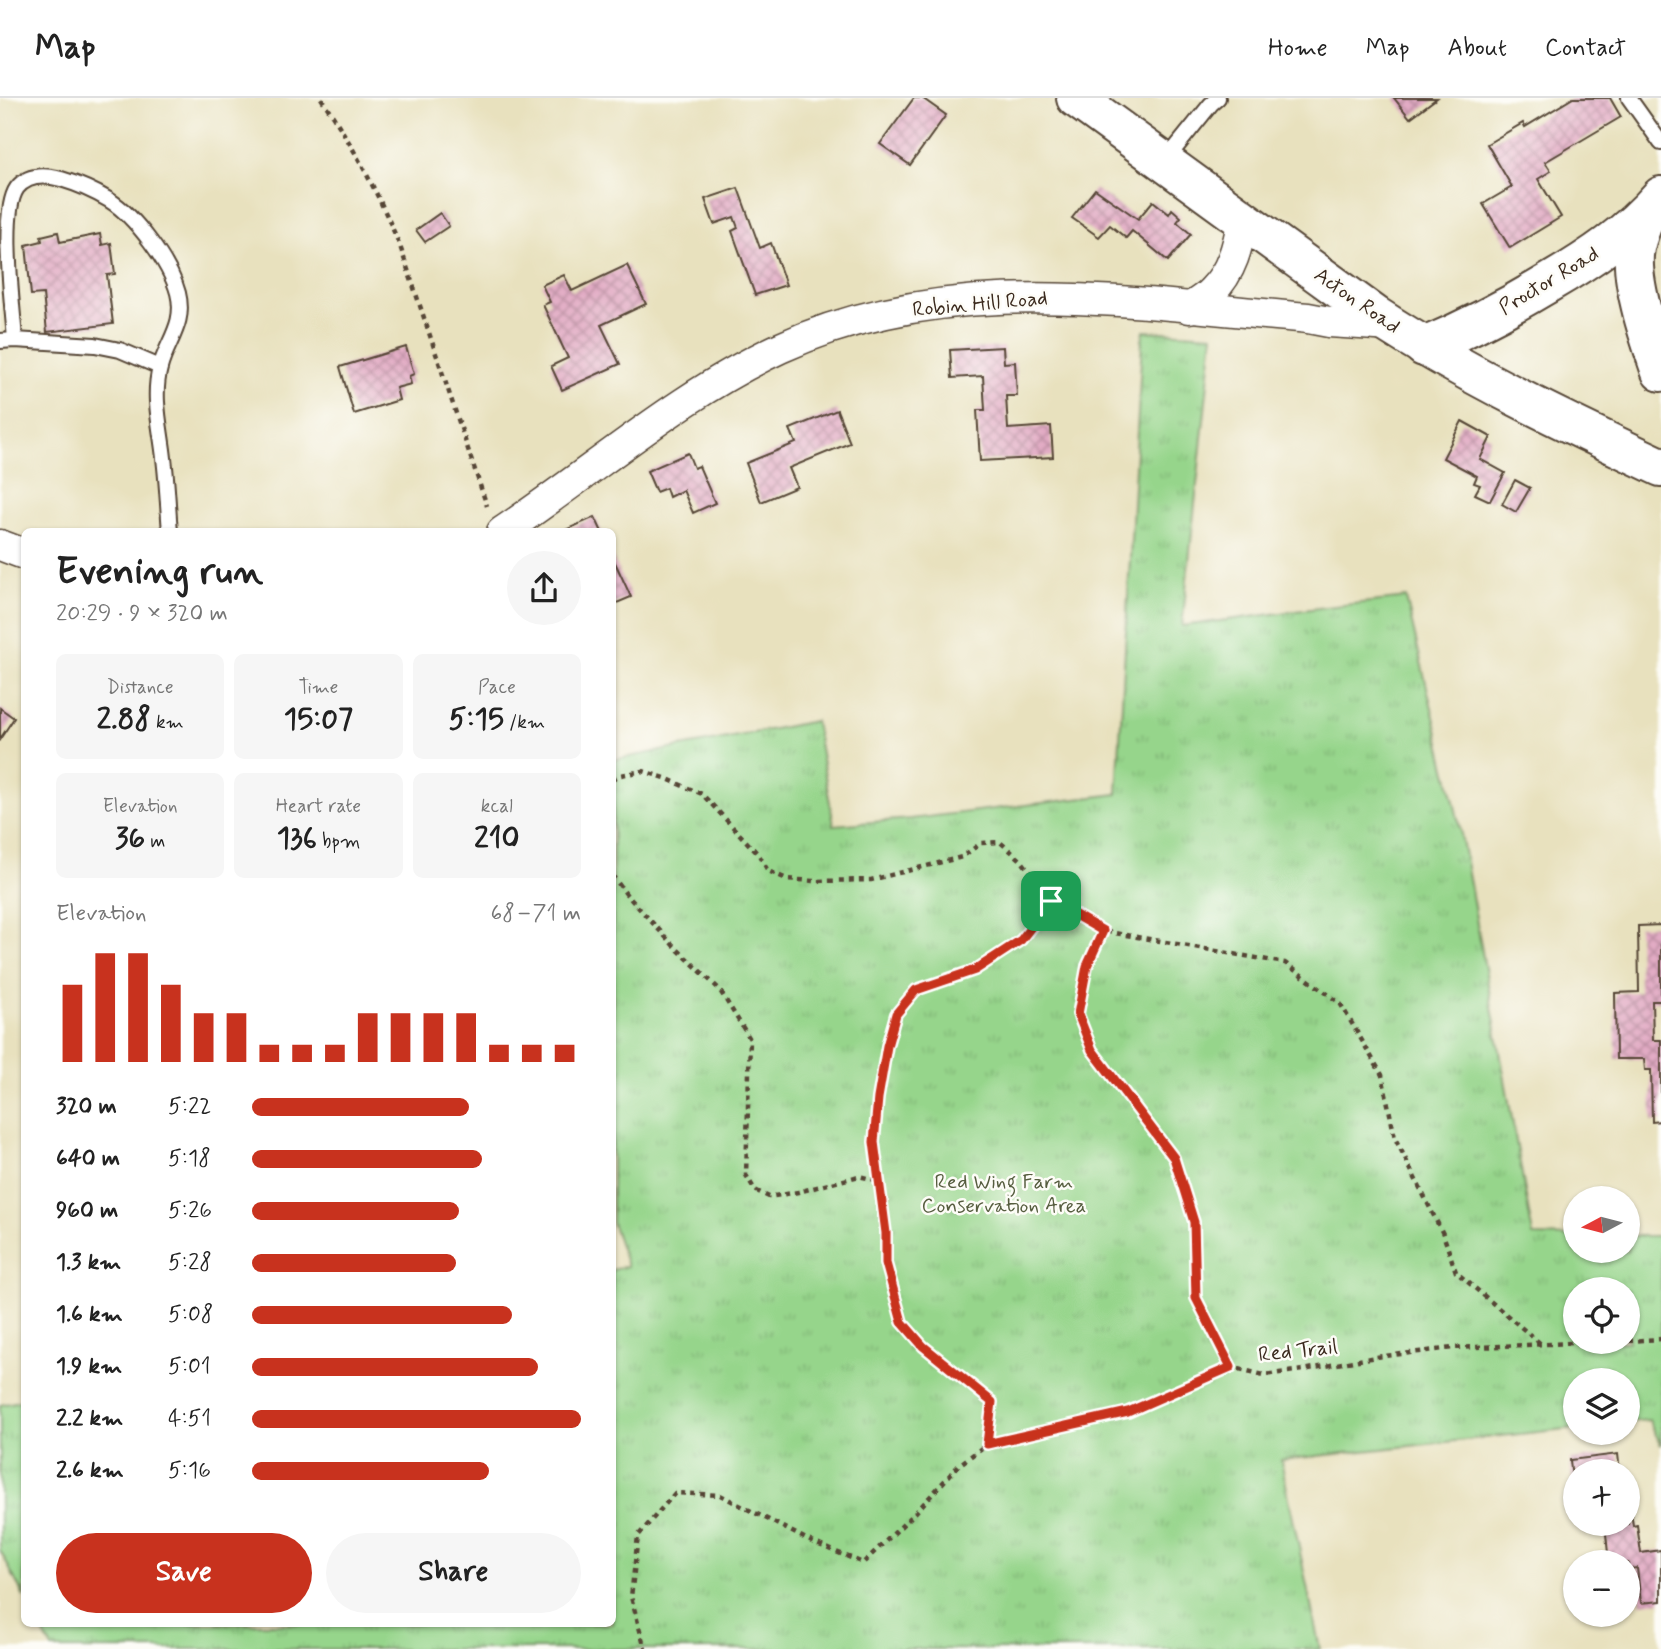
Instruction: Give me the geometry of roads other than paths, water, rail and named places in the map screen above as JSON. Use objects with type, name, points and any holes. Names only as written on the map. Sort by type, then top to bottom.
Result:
[{"type":"main road","name":"Acton Road","points":[[1076,98],[1424,347],[1522,400],[1661,467]]},
{"type":"main road","name":"Proctor Road","points":[[1424,347],[1487,319],[1594,256],[1654,204]]},
{"type":"main road","points":[[1654,204],[1640,231],[1634,253],[1635,276],[1661,372]]},
{"type":"street","points":[[1189,308],[1212,292],[1227,273],[1244,219]]},
{"type":"street","name":"Robin Hill Road","points":[[495,521],[537,509],[656,420],[780,348],[825,329],[914,307],[975,300],[1110,299],[1392,326]]},
{"type":"street","points":[[0,545],[21,553]]},
{"type":"lane","points":[[1165,162],[1218,98]]},
{"type":"lane","points":[[1629,98],[1661,144]]},
{"type":"lane","points":[[15,340],[4,235],[17,188],[29,179],[44,175],[82,186],[112,201],[154,247],[169,269],[178,294],[180,311],[176,333],[160,367],[157,384],[170,528]]},
{"type":"lane","points":[[0,341],[95,345],[120,349],[160,367]]},
{"type":"park label","name":"Red Wing Farm Conservation Area","points":[[1004,1194]]}]
